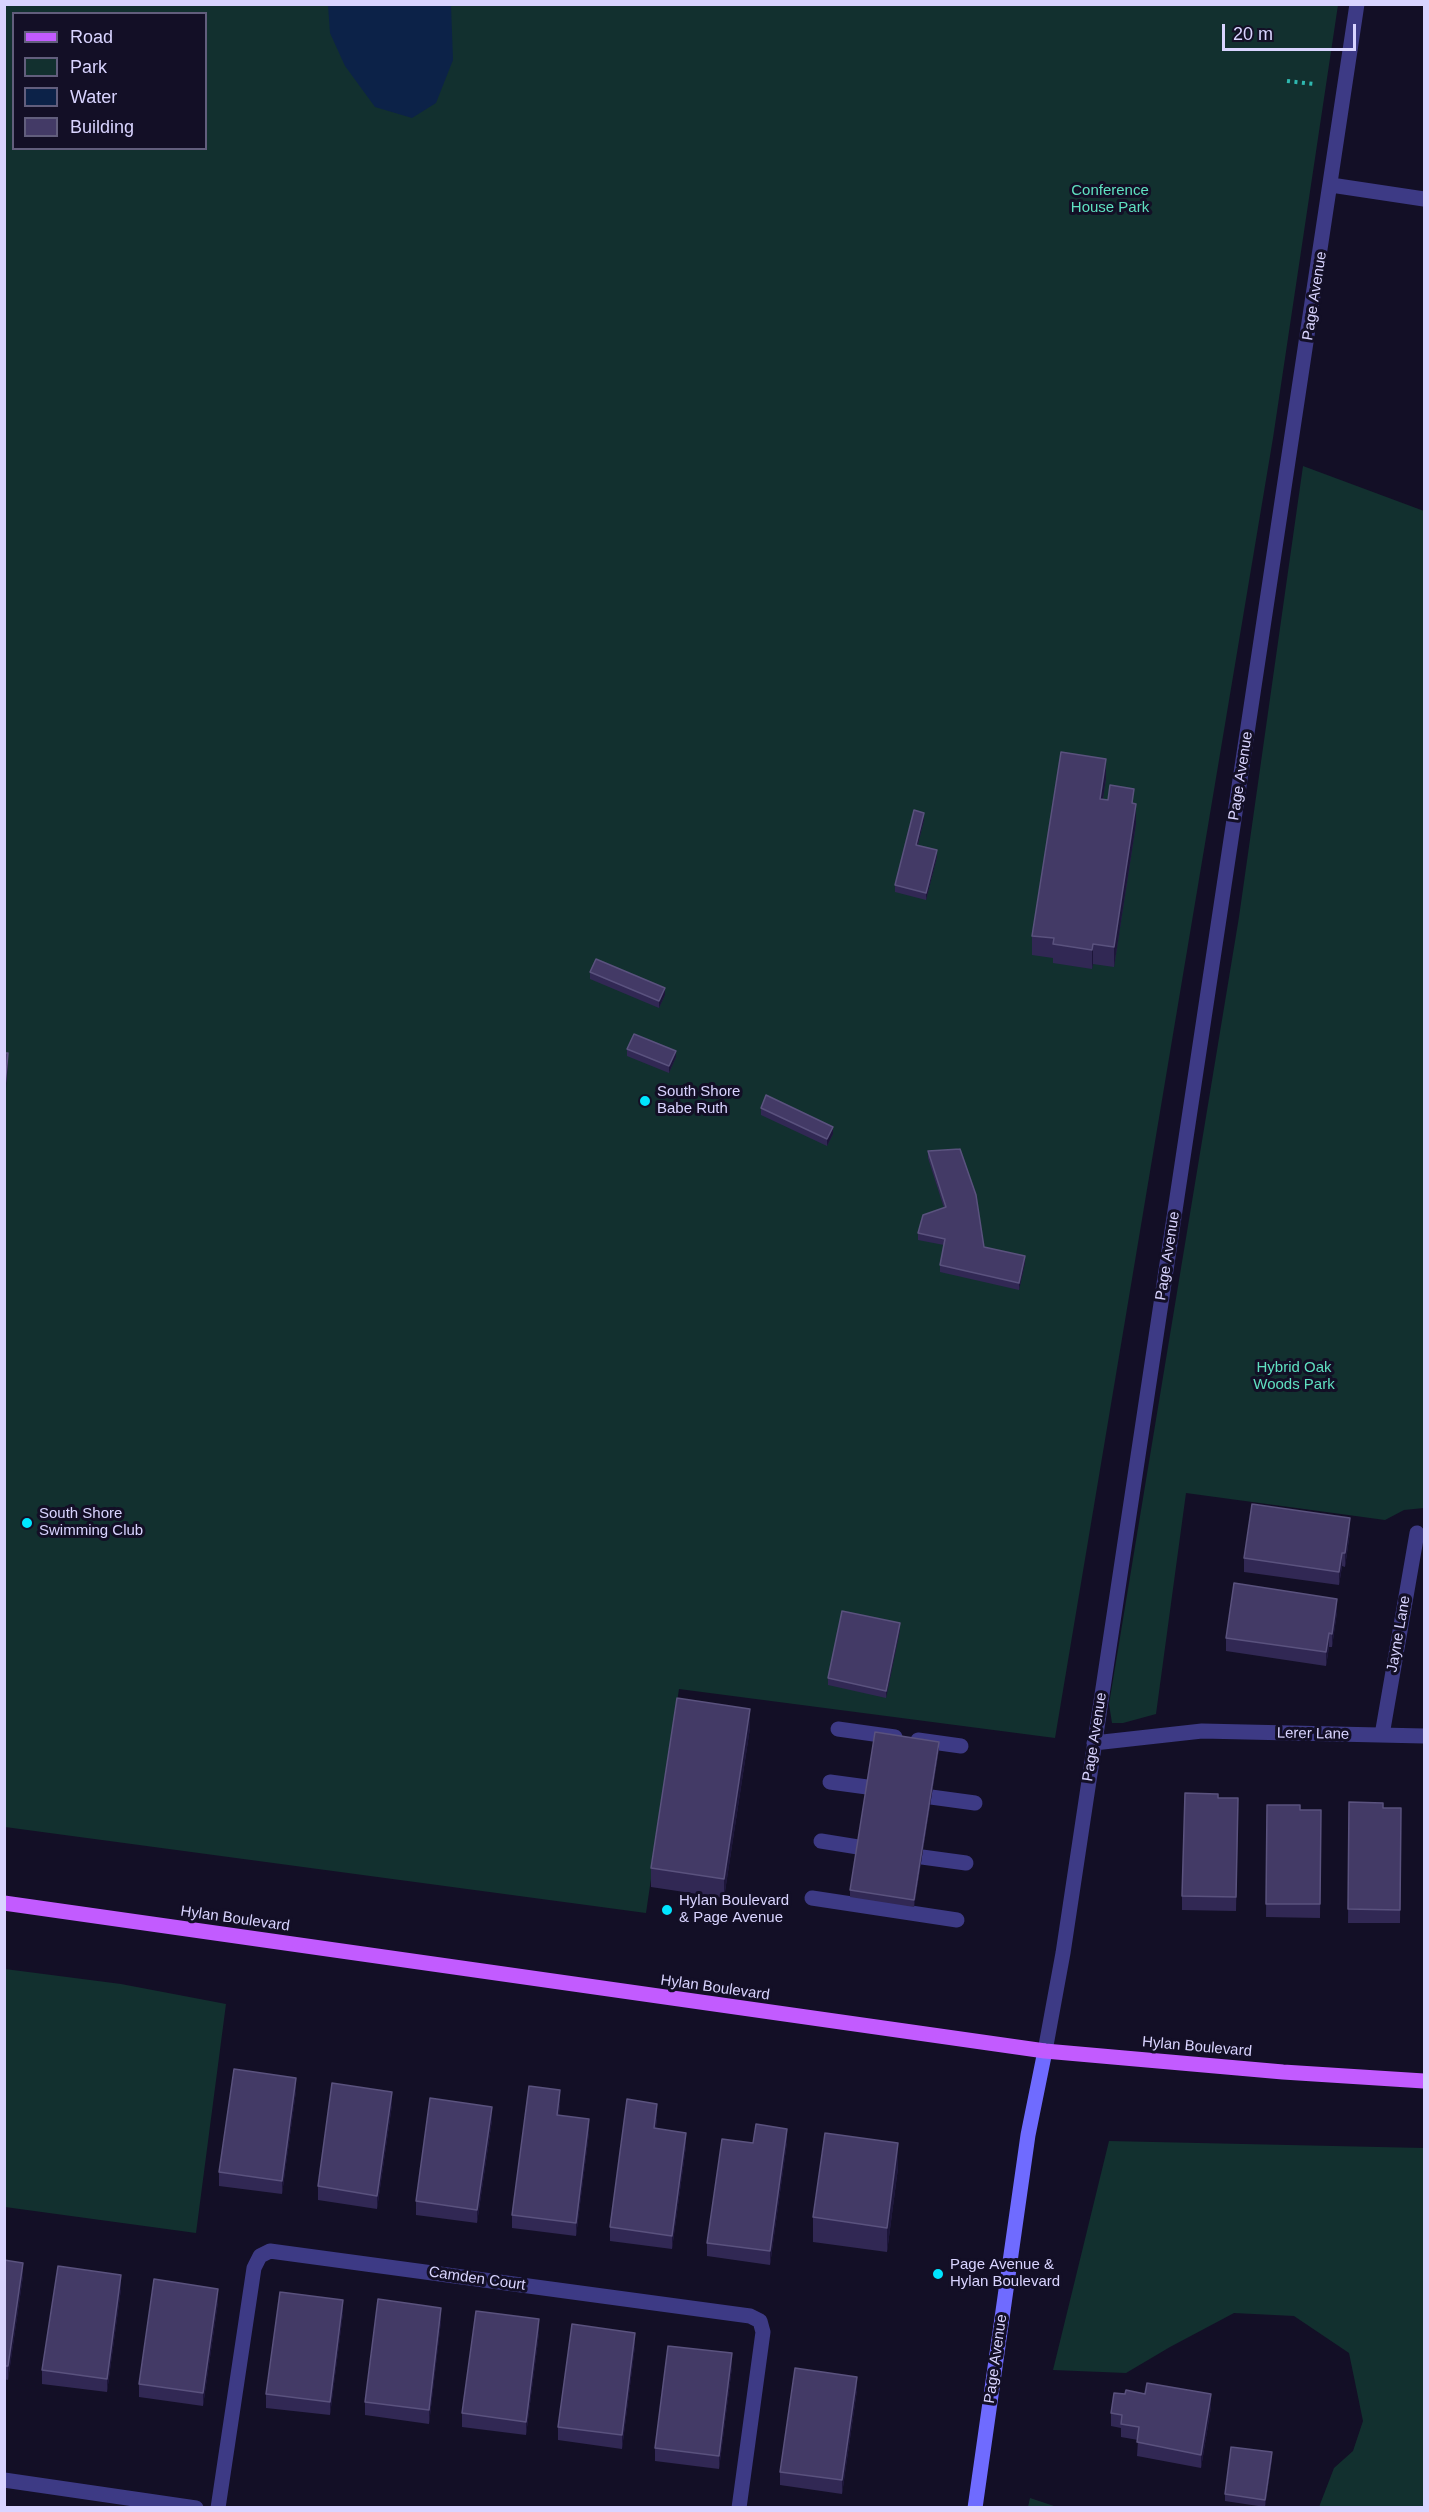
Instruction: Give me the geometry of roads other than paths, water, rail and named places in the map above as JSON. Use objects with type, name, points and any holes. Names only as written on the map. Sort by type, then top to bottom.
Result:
[{"type":"main road","name":"Hylan Boulevard","points":[[4,1903],[1045,2051],[1283,2072],[1425,2081]]},
{"type":"street","name":"Page Avenue","points":[[975,2508],[1028,2134],[1063,1953],[1357,4]]},
{"type":"street","points":[[1331,185],[1425,199]]},
{"type":"street","name":"Jayne Lane","points":[[1382,1735],[1417,1533]]},
{"type":"street","points":[[838,1729],[961,1746]]},
{"type":"street","name":"Lerer Lane","points":[[1094,1743],[1202,1731],[1425,1736]]},
{"type":"street","points":[[830,1782],[867,1787]]},
{"type":"street","points":[[931,1797],[975,1803]]},
{"type":"street","points":[[821,1841],[858,1847]]},
{"type":"street","points":[[922,1857],[966,1863]]},
{"type":"street","points":[[812,1898],[957,1920]]},
{"type":"street","name":"Camden Court","points":[[218,2508],[254,2268],[260,2256],[270,2251],[750,2316],[760,2321],[763,2332],[739,2508]]},
{"type":"street","points":[[4,2480],[196,2508]]},
{"type":"water","points":[[328,5],[451,5],[453,60],[436,103],[412,118],[375,107],[345,66],[330,33]]},
{"type":"place","name":"South Shore Babe Ruth","points":[[645,1101]]},
{"type":"place","name":"South Shore Swimming Club","points":[[27,1523]]},
{"type":"place","name":"Hylan Boulevard & Page Avenue","points":[[667,1910]]},
{"type":"place","name":"Page Avenue & Hylan Boulevard","points":[[938,2274]]},
{"type":"park label","name":"Conference House Park","points":[[1110,200]]},
{"type":"park label","name":"Hybrid Oak Woods Park","points":[[1294,1376]]}]
